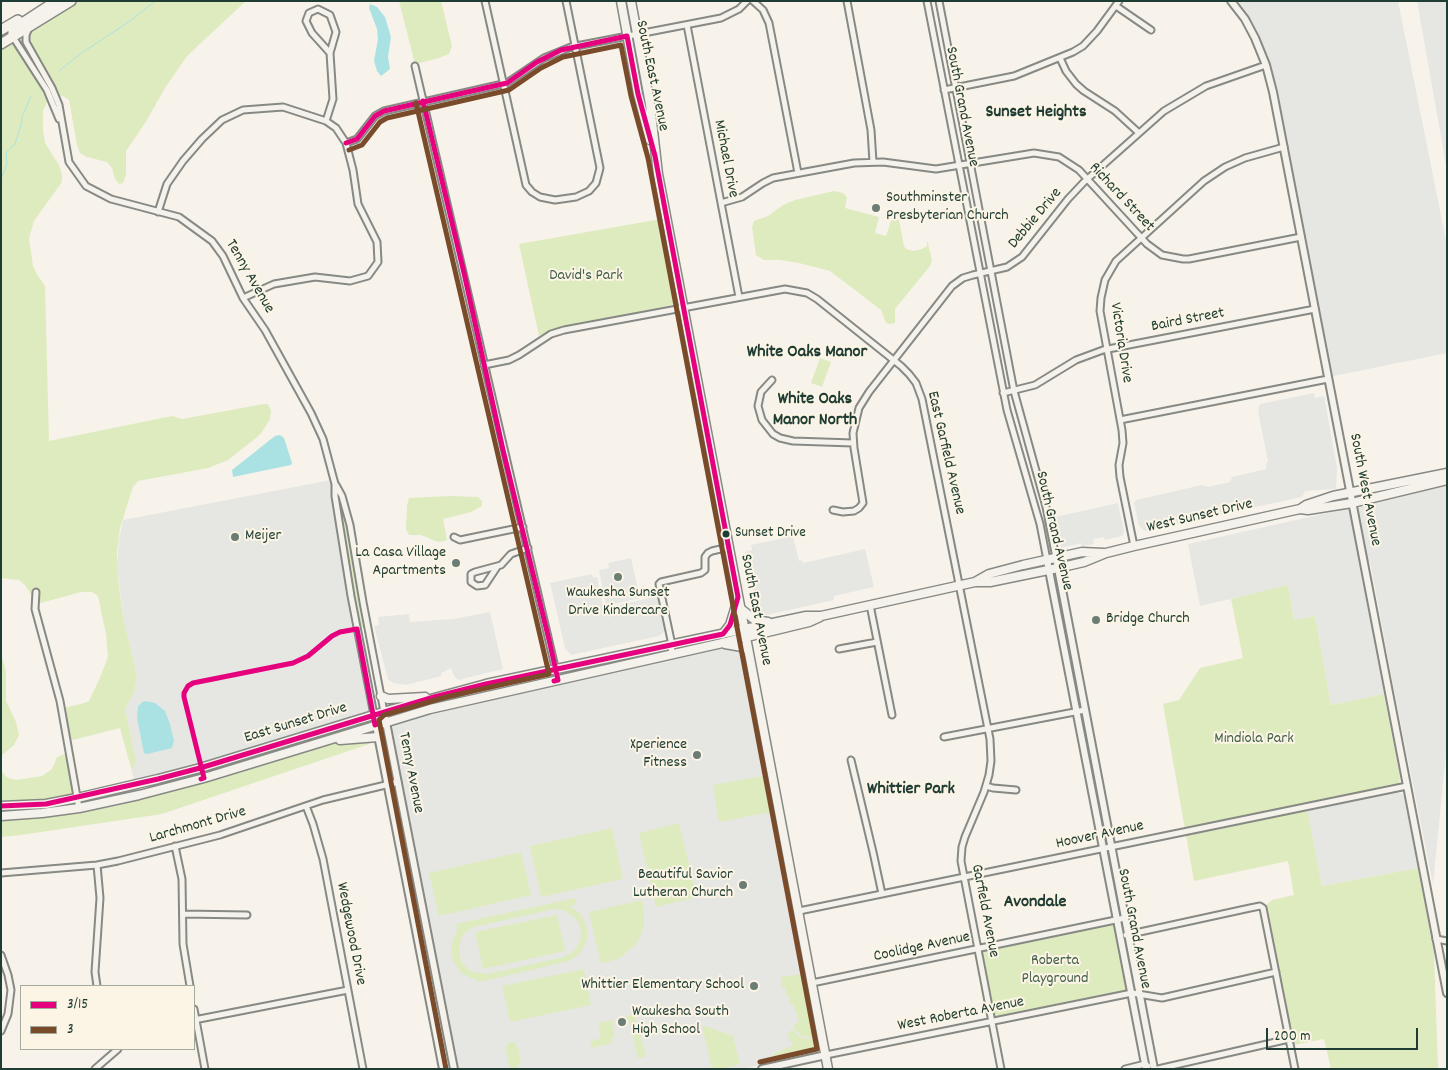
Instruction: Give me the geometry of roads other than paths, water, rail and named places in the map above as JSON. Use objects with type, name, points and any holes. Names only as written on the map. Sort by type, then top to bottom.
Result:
[{"type":"main road","points":[[1,30],[48,1]]},
{"type":"main road","points":[[13,37],[13,29],[56,1]]},
{"type":"main road","points":[[1,44],[72,1]]},
{"type":"main road","name":"South East Avenue","points":[[621,1],[638,94],[655,156],[828,1069]]},
{"type":"main road","name":"South East Avenue","points":[[631,1],[650,104],[655,156]]},
{"type":"main road","name":"West Sunset Drive","points":[[1300,509],[1306,505],[1350,492],[1447,473]]},
{"type":"main road","name":"West Sunset Drive","points":[[745,633],[782,621],[806,616],[821,616],[960,585],[990,582],[1049,570],[1084,562],[1106,553],[1134,546],[1300,509],[1308,510],[1352,503],[1447,480]]},
{"type":"main road","name":"West Sunset Drive","points":[[975,582],[989,574],[1082,552],[1106,553]]},
{"type":"main road","points":[[722,634],[730,625],[738,598]]},
{"type":"main road","points":[[741,609],[757,620],[764,622],[782,621]]},
{"type":"main road","name":"West Sunset Drive","points":[[745,633],[809,622],[821,616]]},
{"type":"main road","name":"East Sunset Drive","points":[[1,806],[46,804],[78,798],[200,768],[434,697],[722,634],[745,633]]},
{"type":"main road","name":"East Sunset Drive","points":[[1,816],[79,808],[204,778],[446,705],[718,644],[745,633]]},
{"type":"main road","points":[[718,644],[732,645],[748,650]]},
{"type":"main road","points":[[381,696],[388,699],[434,697]]},
{"type":"main road","points":[[328,740],[378,736]]},
{"type":"street","points":[[485,1],[526,185],[536,195],[550,200],[564,200],[589,191],[596,183],[600,171],[566,1]]},
{"type":"street","points":[[346,143],[357,139],[375,116],[384,111],[509,82],[551,55],[576,46],[721,18],[739,9],[747,1]]},
{"type":"street","points":[[753,1],[763,10],[769,23],[798,173]]},
{"type":"street","points":[[847,1],[872,130],[873,162]]},
{"type":"street","name":"South Grand Avenue","points":[[927,1],[1006,410],[1040,524],[1146,1067]]},
{"type":"street","name":"South Grand Avenue","points":[[939,1],[1014,391],[1046,507],[1153,1069]]},
{"type":"street","name":"South West Avenue","points":[[1231,1],[1245,19],[1266,65],[1284,147],[1447,994]]},
{"type":"street","points":[[944,90],[1014,76],[1073,52],[1089,40],[1118,4],[1151,30]]},
{"type":"street","points":[[326,121],[333,99],[330,53],[336,32],[330,15],[318,9],[309,13],[306,21],[312,33],[330,53]]},
{"type":"street","name":"Michael Drive","points":[[687,25],[738,297]]},
{"type":"street","name":"Tenny Avenue","points":[[30,27],[26,35],[26,42],[52,88],[59,105],[69,162],[86,186],[111,199],[180,218],[212,241],[223,256],[243,298],[265,330],[314,419],[347,510],[367,627],[454,1069]]},
{"type":"street","name":"Tenny Avenue","points":[[13,37],[47,90],[62,126]]},
{"type":"street","points":[[1060,58],[1066,71],[1076,84],[1115,111],[1139,134]]},
{"type":"street","name":"Debbie Drive","points":[[833,510],[843,512],[854,511],[863,503],[853,442],[859,408],[869,392],[952,286],[963,278],[1007,267],[1022,257],[1068,199],[1164,112],[1186,97],[1221,80],[1266,65]]},
{"type":"street","points":[[415,66],[558,680]]},
{"type":"street","points":[[158,212],[167,184],[183,161],[222,120],[243,110],[282,107],[326,121],[336,128],[346,143],[353,170],[358,204],[377,242],[378,262],[368,276],[350,281],[315,277],[274,284],[243,298]]},
{"type":"street","name":"Victoria Drive","points":[[1134,546],[1121,486],[1120,465],[1123,443],[1100,306],[1105,280],[1116,261],[1204,181],[1225,167],[1256,154],[1284,147]]},
{"type":"street","name":"Richard Street","points":[[721,203],[742,197],[773,178],[854,163],[892,163],[929,169],[959,166],[1028,153],[1059,157],[1071,164],[1088,179],[1141,238],[1159,253],[1169,257],[1183,259],[1301,237]]},
{"type":"street","name":"East Garfield Avenue","points":[[484,365],[509,360],[554,333],[785,289],[807,293],[894,360],[916,383],[922,399],[960,585]]},
{"type":"street","name":"Baird Street","points":[[1003,393],[1035,385],[1076,360],[1106,349],[1315,309]]},
{"type":"street","points":[[1120,420],[1328,379]]},
{"type":"street","points":[[772,380],[761,392],[758,406],[762,420],[773,434],[793,442],[853,442]]},
{"type":"street","name":"Tenny Avenue","points":[[336,484],[335,496],[357,629],[443,1069]]},
{"type":"street","points":[[454,537],[458,540],[523,527]]},
{"type":"street","points":[[671,655],[672,645],[659,584],[701,573],[705,570],[705,557],[708,553],[729,547]]},
{"type":"street","points":[[497,567],[485,585],[477,586],[471,582],[471,574],[474,572],[504,564],[511,554],[528,548]]},
{"type":"street","points":[[346,560],[356,558]]},
{"type":"street","name":"Garfield Avenue","points":[[960,585],[988,728],[991,761],[986,786],[962,847],[962,861],[1001,1069]]},
{"type":"street","points":[[36,592],[35,609],[60,701],[79,808]]},
{"type":"street","points":[[1056,603],[1063,601]]},
{"type":"street","points":[[870,605],[892,715]]},
{"type":"street","points":[[357,629],[367,627]]},
{"type":"street","points":[[1063,641],[1071,639]]},
{"type":"street","points":[[839,649],[877,642]]},
{"type":"street","points":[[944,737],[1085,710]]},
{"type":"street","points":[[382,755],[392,753]]},
{"type":"street","points":[[851,760],[876,861],[882,894]]},
{"type":"street","points":[[200,768],[204,778]]},
{"type":"street","points":[[1090,780],[1098,778]]},
{"type":"street","name":"Larchmont Drive","points":[[1,873],[97,865],[118,861],[220,835],[341,795],[398,782]]},
{"type":"street","points":[[986,786],[1016,790]]},
{"type":"street","name":"Hoover Avenue","points":[[799,911],[1407,786]]},
{"type":"street","name":"Wedgewood Drive","points":[[306,806],[321,851],[362,1068]]},
{"type":"street","points":[[174,846],[182,879],[183,944],[190,985]]},
{"type":"street","points":[[97,865],[100,898],[97,985]]},
{"type":"street","points":[[1120,936],[1260,906],[1264,912],[1295,1069]]},
{"type":"street","points":[[183,914],[247,915]]},
{"type":"street","name":"Coolidge Avenue","points":[[812,983],[1125,918]]},
{"type":"street","points":[[1436,939],[1447,941]]},
{"type":"street","points":[[1,955],[11,990],[8,1014],[1,1031]]},
{"type":"street","points":[[1132,993],[1140,996],[1162,998],[1276,972]]},
{"type":"street","points":[[205,1069],[195,1020],[348,990]]},
{"type":"street","name":"West Roberta Avenue","points":[[826,1055],[1132,993]]},
{"type":"street","points":[[1158,1069],[1289,1039]]},
{"type":"street","points":[[95,1069],[117,1050]]},
{"type":"street","points":[[762,1069],[826,1055]]},
{"type":"street","points":[[1125,1069],[1146,1067],[1153,1069]]},
{"type":"water","points":[[370,4],[377,7],[385,17],[391,37],[388,57],[390,69],[381,76],[377,71],[374,61],[378,39],[377,29],[369,8]]},
{"type":"water","points":[[280,435],[284,438],[291,465],[233,477],[232,470],[275,436]]},
{"type":"water","points":[[144,701],[155,703],[165,711],[174,741],[172,748],[147,754],[144,753],[137,718],[138,706]]},
{"type":"waterway","points":[[59,71],[155,1]]},
{"type":"waterway","points":[[1,179],[7,164],[6,153],[15,144],[22,117],[31,96]]},
{"type":"place","name":"Southminster Presbyterian Church","points":[[876,208]]},
{"type":"place","name":"Sunset Drive","points":[[726,534]]},
{"type":"place","name":"Meijer","points":[[235,537]]},
{"type":"place","name":"La Casa Village Apartments","points":[[456,563]]},
{"type":"place","name":"Waukesha Sunset Drive Kindercare","points":[[618,577]]},
{"type":"place","name":"Bridge Church","points":[[1096,620]]},
{"type":"place","name":"Xperience Fitness","points":[[697,755]]},
{"type":"place","name":"Beautiful Savior Lutheran Church","points":[[743,885]]},
{"type":"place","name":"Whittier Elementary School","points":[[754,986]]},
{"type":"place","name":"Waukesha South High School","points":[[622,1022]]},
{"type":"district","name":"Sunset Heights","points":[[1036,114]]},
{"type":"district","name":"White Oaks Manor","points":[[807,354]]},
{"type":"district","name":"White Oaks Manor North","points":[[815,411]]},
{"type":"district","name":"Whittier Park","points":[[911,791]]},
{"type":"district","name":"Avondale","points":[[1035,904]]},
{"type":"park label","name":"David's Park","points":[[586,277]]},
{"type":"park label","name":"Mindiola Park","points":[[1254,740]]},
{"type":"park label","name":"Roberta Playground","points":[[1055,971]]}]
